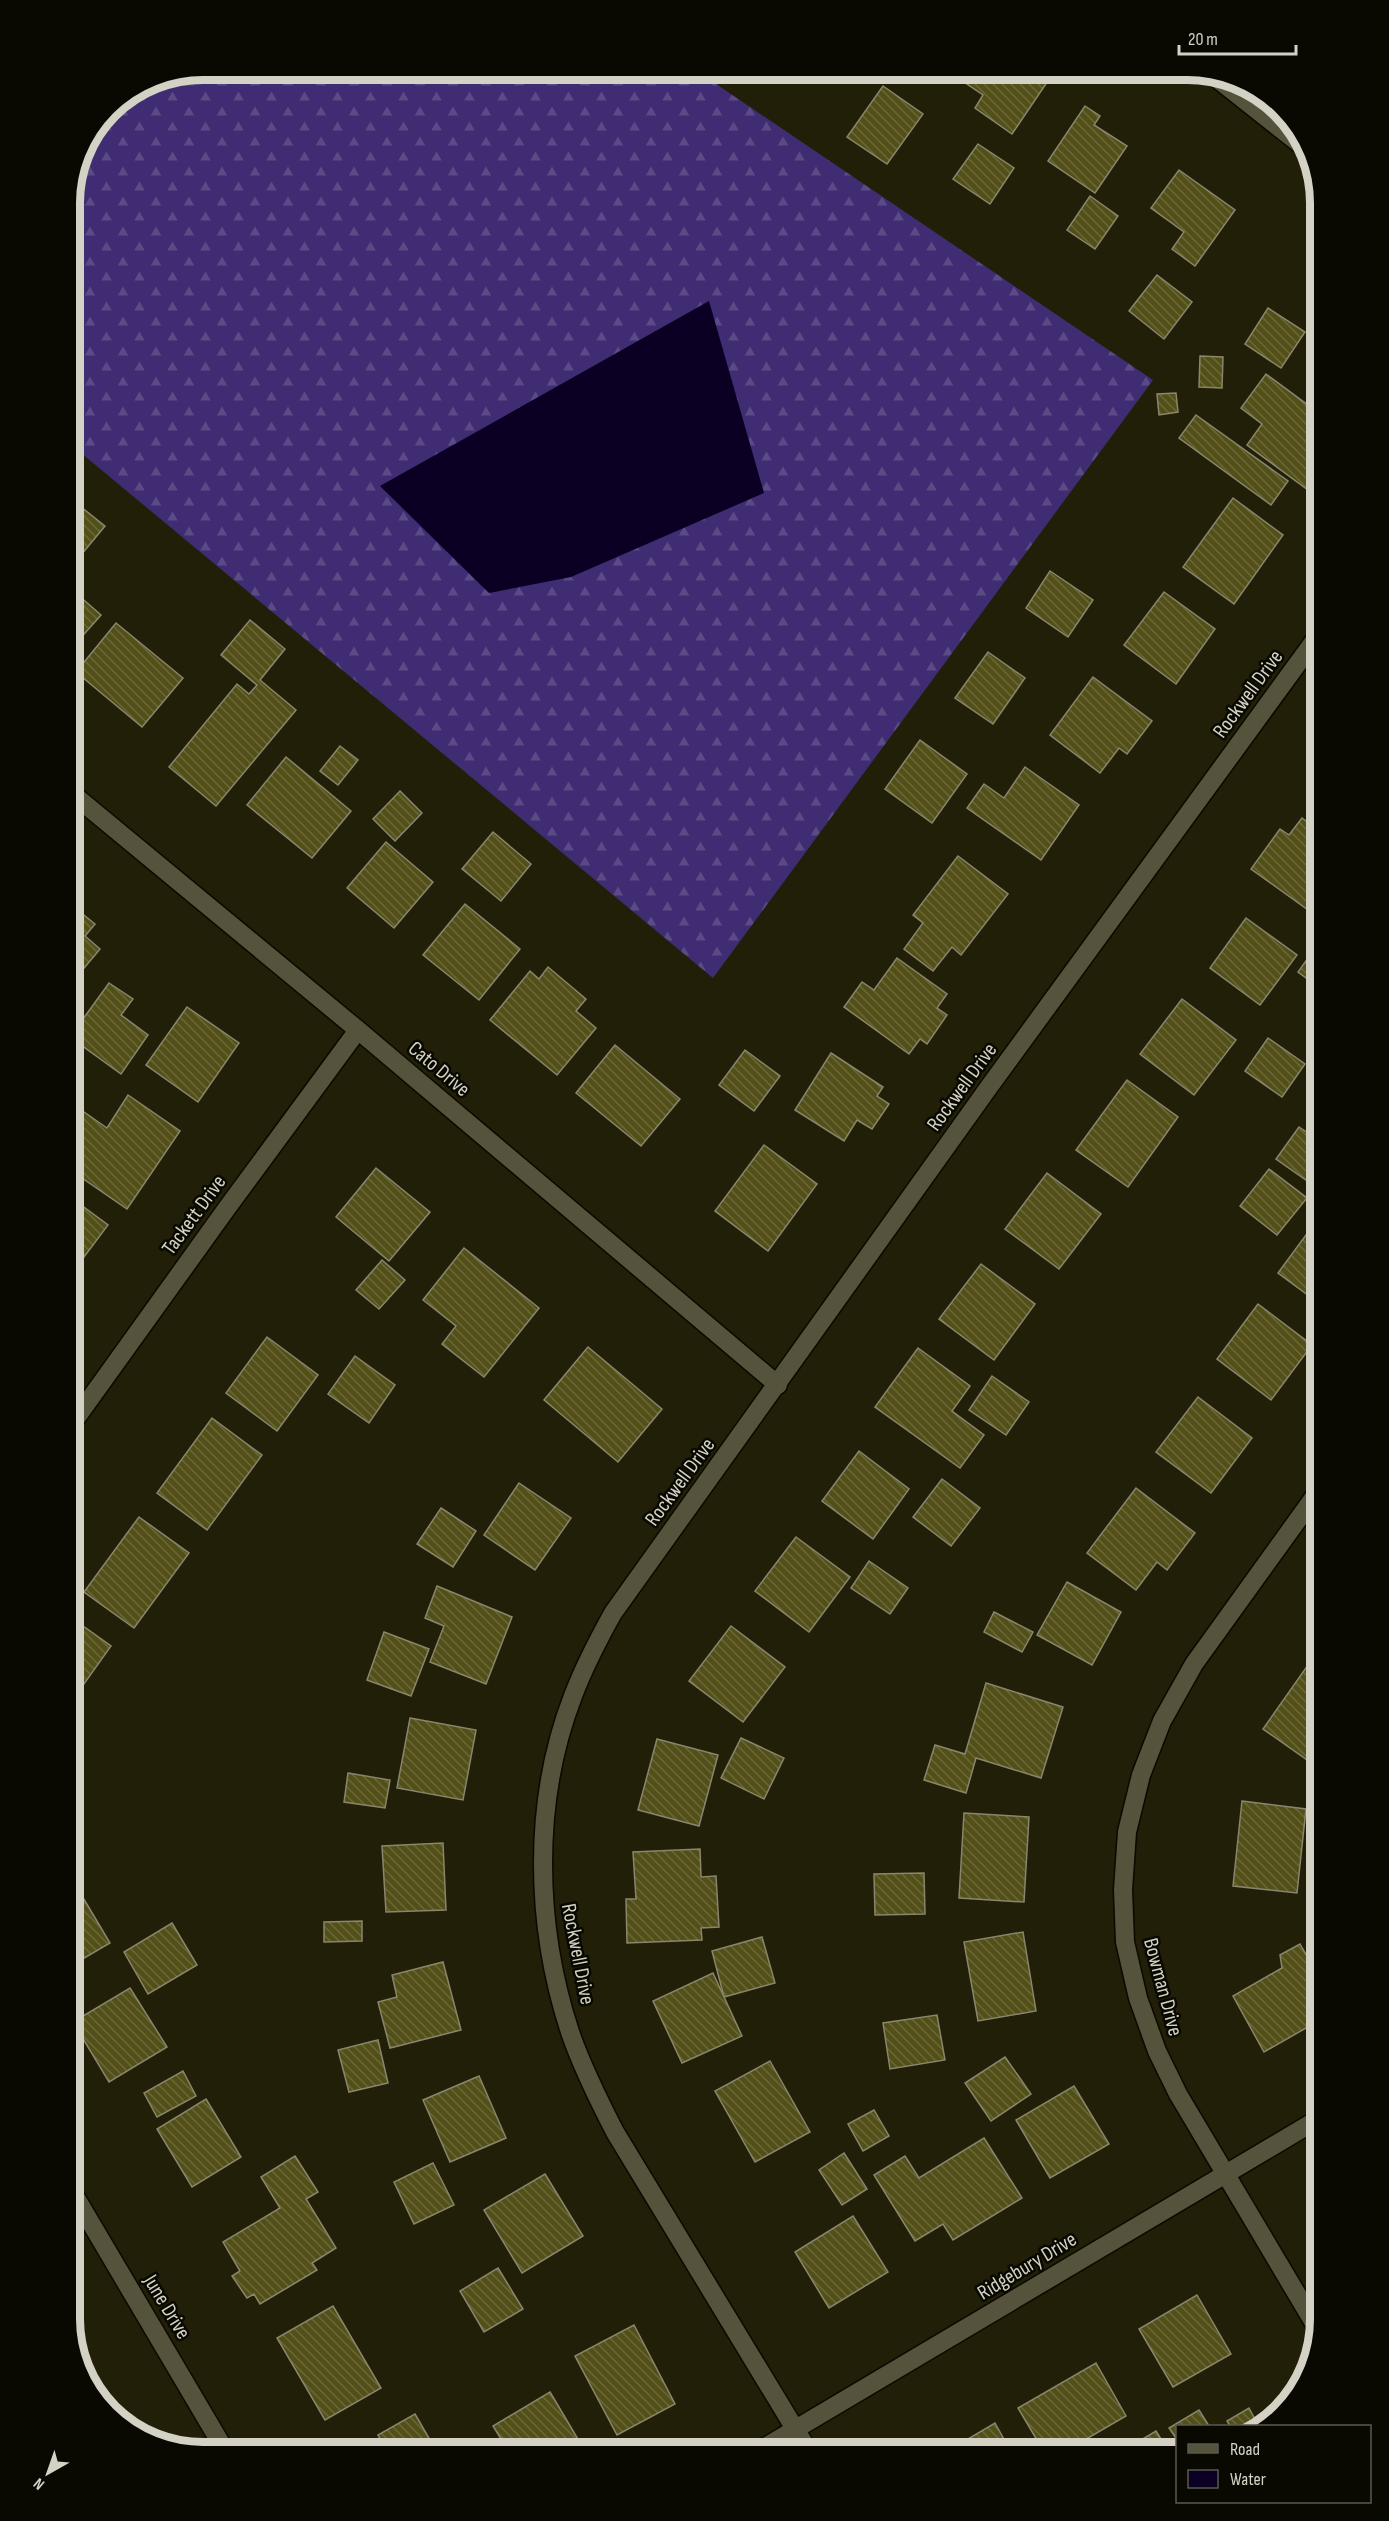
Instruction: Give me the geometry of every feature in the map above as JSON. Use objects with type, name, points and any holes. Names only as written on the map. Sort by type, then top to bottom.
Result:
[{"type":"street","points":[[1227,86],[1289,136]]},
{"type":"street","name":"Rockwell Drive","points":[[803,2442],[621,2142],[591,2087],[570,2031],[555,1973],[546,1923],[542,1872],[546,1812],[556,1754],[573,1697],[592,1651],[613,1613],[996,1078],[1310,647]]},
{"type":"street","name":"Cato Drive","points":[[80,800],[358,1030],[778,1384]]},
{"type":"street","name":"Tackett Drive","points":[[80,1413],[358,1030]]},
{"type":"street","name":"Bowman Drive","points":[[1310,1503],[1194,1664],[1161,1720],[1141,1775],[1128,1832],[1123,1890],[1125,1942],[1138,1998],[1156,2051],[1178,2094],[1310,2316]]},
{"type":"street","name":"Ridgebury Drive","points":[[774,2442],[1310,2124]]},
{"type":"street","name":"June Drive","points":[[80,2205],[220,2441]]},
{"type":"green space","points":[[194,80],[710,80],[1153,380],[713,978],[80,452],[80,194],[82,179],[92,148],[105,128],[121,110],[141,96],[163,86]]},
{"type":"water","points":[[709,301],[764,493],[571,577],[489,593],[380,486]]},
{"type":"building","points":[[965,80],[1049,80],[1012,134],[975,108],[983,95],[964,82]]},
{"type":"building","points":[[883,86],[923,114],[887,164],[847,137]]},
{"type":"building","points":[[1085,106],[1100,116],[1094,125],[1127,146],[1095,193],[1048,161]]},
{"type":"building","points":[[978,144],[1014,168],[990,204],[953,179]]},
{"type":"building","points":[[1179,170],[1235,210],[1195,266],[1172,249],[1184,232],[1151,208]]},
{"type":"building","points":[[1090,196],[1118,216],[1095,249],[1067,230]]},
{"type":"building","points":[[1157,275],[1192,302],[1164,339],[1129,311]]},
{"type":"building","points":[[1268,308],[1305,332],[1281,368],[1245,344]]},
{"type":"building","points":[[1200,356],[1223,357],[1222,388],[1199,387]]},
{"type":"building","points":[[1266,374],[1310,407],[1310,492],[1247,445],[1262,424],[1241,408]]},
{"type":"building","points":[[1176,393],[1178,412],[1159,415],[1157,394]]},
{"type":"building","points":[[1196,415],[1288,481],[1271,505],[1179,438]]},
{"type":"building","points":[[1233,498],[1283,535],[1234,604],[1183,567]]},
{"type":"building","points":[[80,506],[105,526],[80,556]]},
{"type":"building","points":[[1050,571],[1093,600],[1068,637],[1026,608]]},
{"type":"building","points":[[1164,592],[1215,629],[1176,684],[1124,645]]},
{"type":"building","points":[[80,597],[101,615],[80,639]]},
{"type":"building","points":[[250,620],[285,649],[260,680],[296,710],[216,806],[169,767],[237,684],[249,694],[257,685],[221,655]]},
{"type":"building","points":[[116,623],[183,678],[142,727],[80,675],[80,667]]},
{"type":"building","points":[[988,652],[1025,678],[993,724],[955,698]]},
{"type":"building","points":[[1093,677],[1152,721],[1127,754],[1119,748],[1100,773],[1050,735]]},
{"type":"building","points":[[920,740],[967,774],[932,823],[885,789]]},
{"type":"building","points":[[340,746],[358,760],[338,785],[320,771]]},
{"type":"building","points":[[286,757],[351,811],[312,858],[247,805]]},
{"type":"building","points":[[1025,767],[1079,805],[1041,860],[967,808],[984,784],[1004,798]]},
{"type":"building","points":[[400,791],[422,813],[395,841],[373,819]]},
{"type":"building","points":[[1302,818],[1310,824],[1310,911],[1251,869],[1280,829],[1289,835]]},
{"type":"building","points":[[493,832],[531,864],[501,901],[462,869]]},
{"type":"building","points":[[386,842],[433,882],[394,928],[347,888]]},
{"type":"building","points":[[958,856],[1008,894],[961,955],[952,947],[933,971],[904,949],[923,923],[913,915]]},
{"type":"building","points":[[465,904],[520,949],[479,1000],[423,955]]},
{"type":"building","points":[[80,912],[95,924],[85,936],[100,949],[80,973]]},
{"type":"building","points":[[1246,918],[1297,955],[1260,1005],[1210,968]]},
{"type":"building","points":[[1310,955],[1310,981],[1298,972]]},
{"type":"building","points":[[897,958],[947,994],[937,1008],[947,1015],[927,1044],[920,1039],[909,1054],[844,1007],[862,982],[874,990]]},
{"type":"building","points":[[548,967],[586,999],[576,1011],[596,1028],[557,1075],[490,1020],[530,971],[539,979]]},
{"type":"building","points":[[109,983],[133,999],[121,1015],[148,1035],[121,1074],[80,1044],[80,1023]]},
{"type":"building","points":[[1182,999],[1236,1040],[1194,1095],[1140,1054]]},
{"type":"building","points":[[187,1007],[239,1043],[198,1102],[146,1065]]},
{"type":"building","points":[[1268,1038],[1305,1064],[1282,1097],[1245,1071]]},
{"type":"building","points":[[615,1045],[680,1099],[641,1146],[576,1093]]},
{"type":"building","points":[[745,1050],[780,1076],[754,1111],[719,1085]]},
{"type":"building","points":[[831,1053],[883,1087],[877,1096],[889,1104],[872,1129],[857,1120],[844,1141],[795,1110]]},
{"type":"building","points":[[1127,1080],[1178,1117],[1128,1187],[1076,1150]]},
{"type":"building","points":[[128,1095],[180,1131],[127,1209],[80,1177],[80,1118],[84,1112],[107,1128]]},
{"type":"building","points":[[1299,1127],[1310,1134],[1310,1183],[1276,1159]]},
{"type":"building","points":[[764,1145],[817,1184],[768,1251],[715,1211]]},
{"type":"building","points":[[376,1168],[430,1212],[389,1261],[336,1217]]},
{"type":"building","points":[[1269,1169],[1307,1198],[1277,1235],[1240,1206]]},
{"type":"building","points":[[1047,1173],[1101,1214],[1059,1269],[1005,1229]]},
{"type":"building","points":[[80,1204],[108,1225],[80,1262]]},
{"type":"building","points":[[1310,1230],[1310,1297],[1278,1273]]},
{"type":"building","points":[[464,1248],[539,1308],[484,1377],[442,1344],[456,1326],[423,1300]]},
{"type":"building","points":[[382,1260],[405,1280],[379,1309],[356,1290]]},
{"type":"building","points":[[981,1264],[1035,1304],[994,1360],[939,1319]]},
{"type":"building","points":[[1258,1304],[1310,1343],[1310,1348],[1271,1400],[1217,1359]]},
{"type":"building","points":[[267,1337],[318,1375],[277,1431],[226,1393]]},
{"type":"building","points":[[588,1347],[662,1409],[618,1462],[544,1400]]},
{"type":"building","points":[[918,1348],[970,1386],[952,1411],[984,1435],[960,1468],[875,1407]]},
{"type":"building","points":[[355,1356],[395,1385],[369,1423],[328,1394]]},
{"type":"building","points":[[992,1376],[1029,1402],[1006,1435],[969,1410]]},
{"type":"building","points":[[1198,1397],[1252,1438],[1211,1493],[1156,1452]]},
{"type":"building","points":[[212,1418],[262,1455],[207,1530],[157,1493]]},
{"type":"building","points":[[859,1451],[909,1489],[873,1539],[822,1501]]},
{"type":"building","points":[[942,1479],[980,1508],[951,1546],[913,1517]]},
{"type":"building","points":[[519,1483],[571,1518],[535,1570],[484,1535]]},
{"type":"building","points":[[1136,1488],[1195,1533],[1167,1570],[1157,1562],[1136,1590],[1087,1553]]},
{"type":"building","points":[[441,1508],[476,1531],[453,1567],[417,1544]]},
{"type":"building","points":[[139,1517],[189,1553],[134,1628],[84,1592]]},
{"type":"building","points":[[796,1537],[850,1577],[809,1632],[755,1591]]},
{"type":"building","points":[[869,1561],[908,1588],[890,1614],[851,1588]]},
{"type":"building","points":[[1067,1582],[1121,1612],[1092,1665],[1037,1635]]},
{"type":"building","points":[[437,1586],[512,1617],[486,1684],[430,1662],[444,1626],[425,1618]]},
{"type":"building","points":[[994,1612],[1033,1632],[1022,1652],[984,1632]]},
{"type":"building","points":[[80,1624],[111,1646],[80,1690]]},
{"type":"building","points":[[731,1626],[785,1667],[743,1722],[689,1681]]},
{"type":"building","points":[[384,1632],[429,1649],[411,1696],[367,1680]]},
{"type":"building","points":[[1310,1662],[1310,1762],[1263,1729]]},
{"type":"building","points":[[986,1683],[1063,1707],[1041,1778],[976,1758],[966,1793],[924,1780],[935,1745],[965,1754]]},
{"type":"building","points":[[410,1718],[476,1730],[463,1800],[397,1788]]},
{"type":"building","points":[[741,1738],[784,1758],[764,1799],[721,1778]]},
{"type":"building","points":[[657,1739],[718,1755],[699,1826],[638,1810]]},
{"type":"building","points":[[348,1773],[390,1780],[385,1808],[344,1802]]},
{"type":"building","points":[[1242,1801],[1306,1809],[1297,1893],[1233,1886]]},
{"type":"building","points":[[964,1813],[1029,1817],[1024,1902],[959,1898]]},
{"type":"building","points":[[443,1843],[446,1910],[386,1912],[382,1846]]},
{"type":"building","points":[[700,1849],[701,1877],[716,1876],[719,1927],[701,1928],[702,1940],[627,1943],[626,1899],[636,1899],[633,1852]]},
{"type":"building","points":[[924,1873],[925,1914],[875,1915],[874,1874]]},
{"type":"building","points":[[80,1893],[110,1943],[80,1961]]},
{"type":"building","points":[[362,1921],[362,1941],[324,1942],[324,1922]]},
{"type":"building","points":[[172,1923],[197,1965],[148,1994],[124,1952]]},
{"type":"building","points":[[1023,1932],[1036,2011],[978,2021],[964,1942]]},
{"type":"building","points":[[762,1937],[775,1983],[724,1997],[712,1951]]},
{"type":"building","points":[[1300,1944],[1310,1962],[1310,2026],[1264,2052],[1233,1996],[1282,1968],[1280,1955]]},
{"type":"building","points":[[443,1962],[461,2030],[390,2048],[378,2002],[397,1997],[392,1975]]},
{"type":"building","points":[[713,1973],[742,2036],[682,2063],[653,2001]]},
{"type":"building","points":[[130,1988],[167,2047],[109,2082],[80,2034],[80,2018]]},
{"type":"building","points":[[937,2015],[945,2060],[890,2069],[883,2023]]},
{"type":"building","points":[[378,2040],[388,2083],[349,2092],[338,2050]]},
{"type":"building","points":[[1005,2057],[1031,2094],[991,2121],[965,2083]]},
{"type":"building","points":[[770,2061],[810,2132],[755,2162],[715,2091]]},
{"type":"building","points":[[183,2071],[196,2096],[157,2117],[144,2093]]},
{"type":"building","points":[[479,2076],[506,2138],[450,2162],[423,2100]]},
{"type":"building","points":[[1074,2086],[1109,2144],[1050,2178],[1016,2120]]},
{"type":"building","points":[[206,2099],[241,2157],[192,2187],[157,2129]]},
{"type":"building","points":[[874,2110],[889,2136],[863,2151],[848,2124]]},
{"type":"building","points":[[984,2138],[1022,2198],[953,2240],[943,2224],[915,2241],[874,2175],[905,2156],[919,2178]]},
{"type":"building","points":[[844,2153],[867,2189],[842,2205],[819,2170]]},
{"type":"building","points":[[295,2156],[318,2192],[306,2199],[336,2248],[312,2263],[317,2270],[260,2304],[254,2294],[247,2298],[232,2276],[240,2271],[223,2242],[280,2208],[261,2177]]},
{"type":"building","points":[[433,2163],[454,2205],[414,2224],[394,2182]]},
{"type":"building","points":[[545,2174],[583,2236],[522,2273],[484,2210]]},
{"type":"building","points":[[853,2216],[888,2272],[829,2308],[795,2252]]},
{"type":"building","points":[[498,2268],[523,2309],[484,2332],[460,2291]]},
{"type":"building","points":[[1197,2295],[1231,2354],[1173,2387],[1139,2329]]},
{"type":"building","points":[[333,2306],[381,2388],[325,2420],[277,2338]]},
{"type":"building","points":[[634,2325],[675,2404],[617,2435],[575,2356]]},
{"type":"building","points":[[1096,2363],[1126,2416],[1081,2442],[1038,2442],[1018,2408]]},
{"type":"building","points":[[550,2392],[579,2441],[502,2441],[493,2426]]},
{"type":"building","points":[[1249,2408],[1256,2421],[1248,2425],[1229,2425],[1227,2421]]},
{"type":"building","points":[[1199,2410],[1208,2425],[1176,2425],[1176,2438],[1169,2428]]},
{"type":"building","points":[[415,2414],[431,2441],[381,2441],[378,2435]]},
{"type":"building","points":[[995,2423],[1005,2442],[963,2442]]},
{"type":"building","points":[[1156,2431],[1163,2442],[1138,2442]]}]
